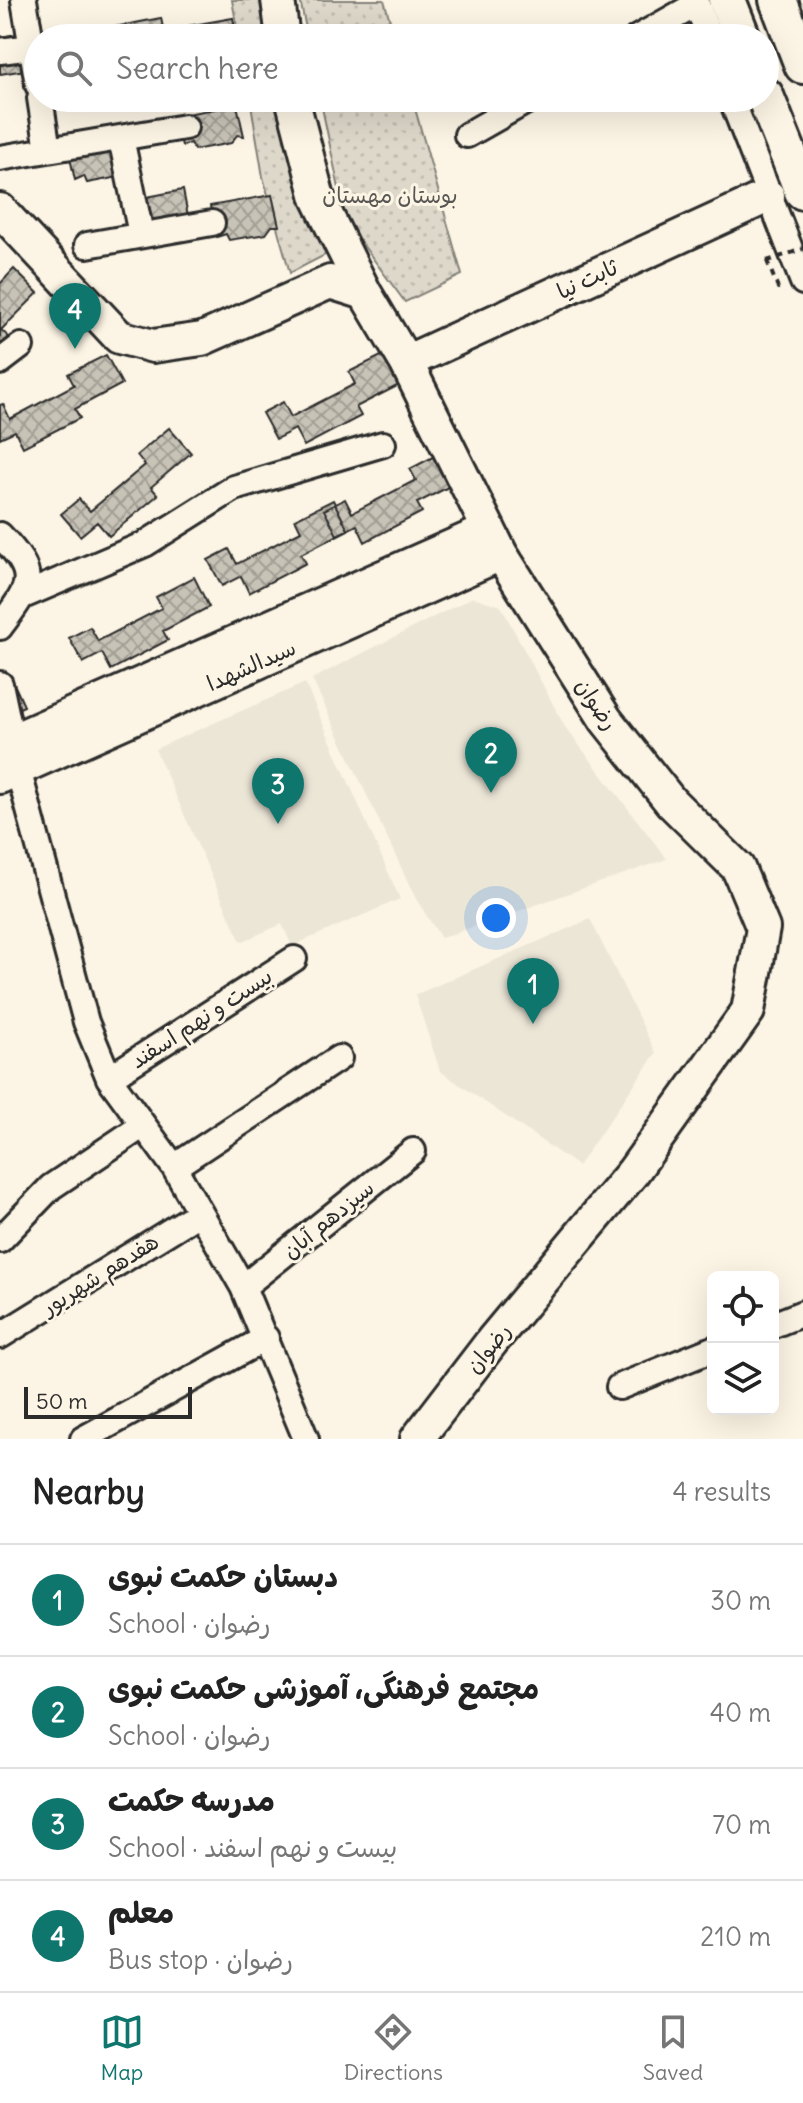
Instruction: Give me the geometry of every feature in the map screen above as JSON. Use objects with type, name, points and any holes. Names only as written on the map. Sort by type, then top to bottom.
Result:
[{"type":"highway","points":[[778,0],[803,65]]},
{"type":"highway","points":[[707,1],[729,24]]},
{"type":"highway","points":[[771,112],[803,191]]},
{"type":"main road","points":[[278,0],[281,24]]},
{"type":"main road","name":"رضوان","points":[[296,112],[318,198],[365,293],[406,362],[495,542],[606,720],[671,802],[738,868],[763,928],[748,1011],[633,1172],[493,1340],[417,1439]]},
{"type":"main road","name":"ثابت نیا","points":[[406,362],[768,196]]},
{"type":"main road","points":[[0,210],[119,337],[153,346],[202,339],[330,282],[365,293]]},
{"type":"main road","name":"سیدالشهدا","points":[[7,758],[495,542]]},
{"type":"street","points":[[24,0],[28,24]]},
{"type":"street","points":[[663,24],[707,1],[709,24]]},
{"type":"street","points":[[0,51],[24,48]]},
{"type":"street","points":[[42,112],[48,150]]},
{"type":"street","points":[[467,135],[507,112]]},
{"type":"street","points":[[736,112],[803,282]]},
{"type":"street","points":[[0,158],[185,127]]},
{"type":"street","points":[[121,138],[141,234]]},
{"type":"street","points":[[87,245],[212,223]]},
{"type":"street","points":[[0,362],[21,346]]},
{"type":"street","points":[[23,596],[145,544],[234,488],[383,444]]},
{"type":"street","points":[[0,535],[28,570],[29,580],[23,596],[0,627]]},
{"type":"street","points":[[0,684],[7,758],[86,1022],[109,1078],[174,1167],[243,1287],[306,1439]]},
{"type":"street","name":"بیست و نهم اسفند","points":[[109,1078],[294,959]]},
{"type":"street","points":[[174,1167],[339,1058]]},
{"type":"street","points":[[0,1240],[51,1187],[142,1126]]},
{"type":"street","name":"سیزدهم آبان","points":[[243,1287],[413,1151]]},
{"type":"street","name":"هفدهم شهریور","points":[[0,1336],[199,1213]]},
{"type":"street","points":[[779,1323],[803,1313]]},
{"type":"street","points":[[83,1439],[266,1338]]},
{"type":"street","points":[[619,1387],[707,1351]]},
{"type":"path","points":[[778,288],[767,261],[803,249]]},
{"type":"shaded area","points":[[473,597],[501,606],[565,727],[667,859],[441,938],[416,899],[312,679]]},
{"type":"shaded area","points":[[305,683],[400,899],[292,946],[282,924],[241,942],[155,749]]},
{"type":"shaded area","points":[[590,919],[656,1053],[578,1166],[440,1071],[415,995]]},
{"type":"green space","points":[[232,0],[275,0],[279,24],[236,24]]},
{"type":"green space","points":[[300,0],[384,0],[391,24],[305,24]]},
{"type":"green space","points":[[252,112],[297,112],[325,255],[290,273],[263,177]]},
{"type":"green space","name":"بوستان مهستان","points":[[323,112],[416,112],[462,275],[405,302],[346,222]]},
{"type":"building","points":[[161,18],[162,24],[130,24]]},
{"type":"building","points":[[233,18],[234,24],[199,24]]},
{"type":"building","points":[[24,33],[24,70],[0,74],[0,37]]},
{"type":"building","points":[[198,112],[239,112],[244,136],[237,135],[231,143],[194,150],[190,143],[182,146],[175,116]]},
{"type":"building","points":[[130,138],[124,176],[87,183],[84,176],[75,180],[68,149]]},
{"type":"building","points":[[183,190],[189,221],[127,232],[121,202]]},
{"type":"building","points":[[272,195],[279,226],[272,226],[266,234],[229,240],[226,234],[217,237],[210,206]]},
{"type":"building","points":[[14,269],[38,293],[1,330],[9,337],[0,346],[0,284]]},
{"type":"building","points":[[387,353],[403,383],[356,407],[361,416],[304,446],[295,429],[276,439],[262,413],[283,402],[291,417],[355,384],[349,372]]},
{"type":"building","points":[[106,355],[122,384],[75,409],[80,418],[23,447],[15,431],[0,438],[0,405],[3,404],[10,419],[74,385],[68,374]]},
{"type":"building","points":[[169,428],[191,453],[151,487],[158,495],[109,536],[97,522],[80,536],[61,514],[79,499],[90,511],[145,465],[137,455]]},
{"type":"building","points":[[448,449],[464,479],[417,503],[422,512],[365,542],[357,525],[337,535],[324,510],[345,499],[352,513],[416,480],[410,469]]},
{"type":"building","points":[[333,500],[348,530],[301,554],[306,563],[249,593],[241,576],[222,586],[208,560],[229,549],[237,564],[301,531],[295,519]]},
{"type":"building","points":[[194,577],[209,607],[163,631],[168,640],[111,670],[102,653],[83,663],[69,638],[90,627],[98,641],[162,608],[156,597]]},
{"type":"building","points":[[10,675],[24,706],[0,717],[0,680]]},
{"type":"place","name":"معلم","points":[[75,349]]},
{"type":"place","name":"مجتمع‌ فرهنگی، آموزشی حکمت نبوی","points":[[491,793]]},
{"type":"place","name":"مدرسه حکمت","points":[[278,824]]},
{"type":"place","name":"دبستان حکمت نبوی","points":[[533,1024]]}]
